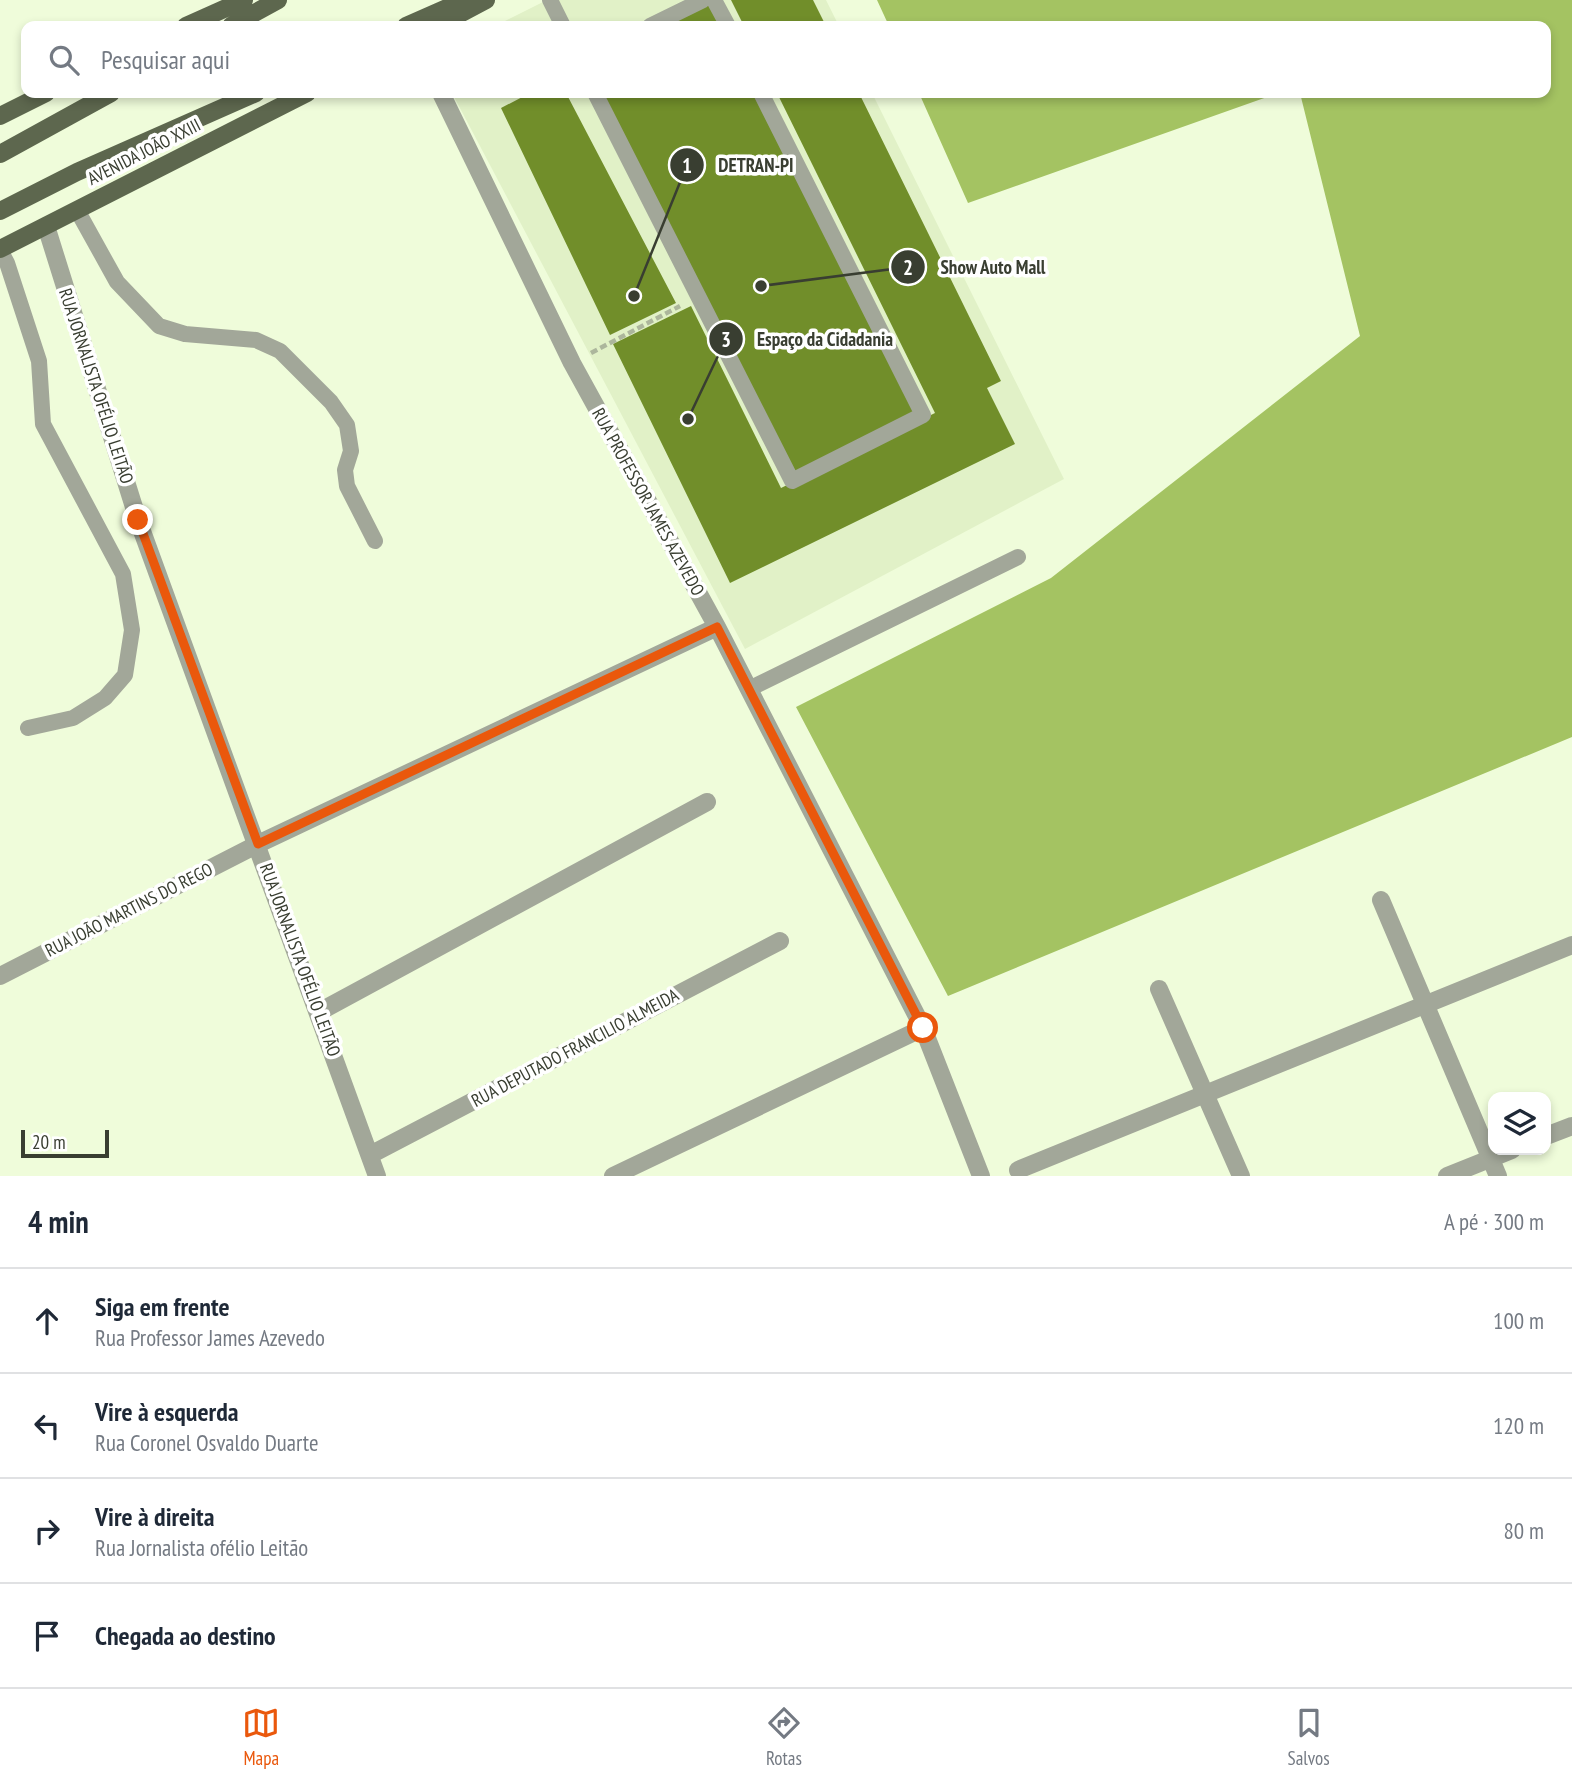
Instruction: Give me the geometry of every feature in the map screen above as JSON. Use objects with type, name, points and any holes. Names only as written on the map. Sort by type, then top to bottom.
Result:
[{"type":"main road","points":[[197,21],[244,0]]},
{"type":"main road","points":[[240,21],[278,0]]},
{"type":"main road","points":[[417,21],[465,0]]},
{"type":"main road","points":[[446,21],[486,0]]},
{"type":"main road","points":[[0,116],[36,98]]},
{"type":"main road","points":[[0,154],[102,98]]},
{"type":"main road","name":"AVENIDA JOÃO XXIII","points":[[0,211],[77,173],[245,98]]},
{"type":"main road","name":"AVENIDA JOÃO XXIII","points":[[0,250],[297,98]]},
{"type":"street","name":"RUA PROFESSOR JAMES AZEVEDO","points":[[442,98],[572,363],[717,627],[923,1028],[981,1176]]},
{"type":"street","name":"RUA JORNALISTA OFÉLIO LEITÃO","points":[[46,226],[138,520],[377,1176]]},
{"type":"street","name":"RUA JOÃO MARTINS DO REGO","points":[[0,976],[258,844],[717,627]]},
{"type":"street","points":[[319,1012],[707,802]]},
{"type":"street","points":[[1381,900],[1498,1176]]},
{"type":"street","name":"RUA DEPUTADO FRANCILIO ALMEIDA","points":[[370,1155],[780,941]]},
{"type":"street","points":[[1018,1170],[1572,945]]},
{"type":"street","points":[[1159,989],[1241,1176]]},
{"type":"street","points":[[612,1176],[923,1028]]},
{"type":"street","points":[[1551,1134],[1572,1126]]},
{"type":"street","points":[[1447,1176],[1498,1155]]},
{"type":"lane","points":[[550,0],[560,21]]},
{"type":"lane","points":[[660,21],[703,0]]},
{"type":"lane","points":[[714,0],[725,21]]},
{"type":"lane","points":[[598,98],[792,481],[923,415],[764,98]]},
{"type":"lane","points":[[77,210],[117,282],[159,327],[185,334],[256,340],[280,351],[331,402],[346,425],[351,451],[345,470],[347,486],[375,541]]},
{"type":"lane","points":[[0,250],[7,263],[39,360],[43,424],[123,574],[132,630],[125,675],[105,698],[73,718],[28,728]]},
{"type":"lane","points":[[749,689],[1018,557]]},
{"type":"path","points":[[572,363],[699,296]]},
{"type":"shaded area","points":[[547,0],[826,0],[836,21],[505,21]]},
{"type":"shaded area","points":[[455,98],[874,98],[1064,479],[745,649]]},
{"type":"green space","points":[[877,0],[1572,0],[1572,737],[948,996],[796,707],[1051,578],[1360,336],[1301,98],[1551,98],[1551,21],[887,21]]},
{"type":"green space","points":[[921,98],[1264,98],[968,203]]},
{"type":"building","points":[[710,0],[720,21],[667,21]]},
{"type":"building","points":[[731,0],[813,0],[824,21],[742,21]]},
{"type":"building","points":[[520,98],[569,98],[676,303],[610,335],[501,108]]},
{"type":"building","points":[[605,98],[760,98],[918,413],[794,475]]},
{"type":"building","points":[[779,98],[861,98],[1001,381],[987,388],[1015,444],[730,583],[613,344],[691,306],[781,488],[935,413]]},
{"type":"place","name":"Show Auto Mall","points":[[761,286]]},
{"type":"place","name":"DETRAN-PI","points":[[634,296]]},
{"type":"place","name":"Espaço da Cidadania","points":[[688,419]]},
{"type":"route","points":[[138,520],[258,844],[717,627],[923,1028]]}]
